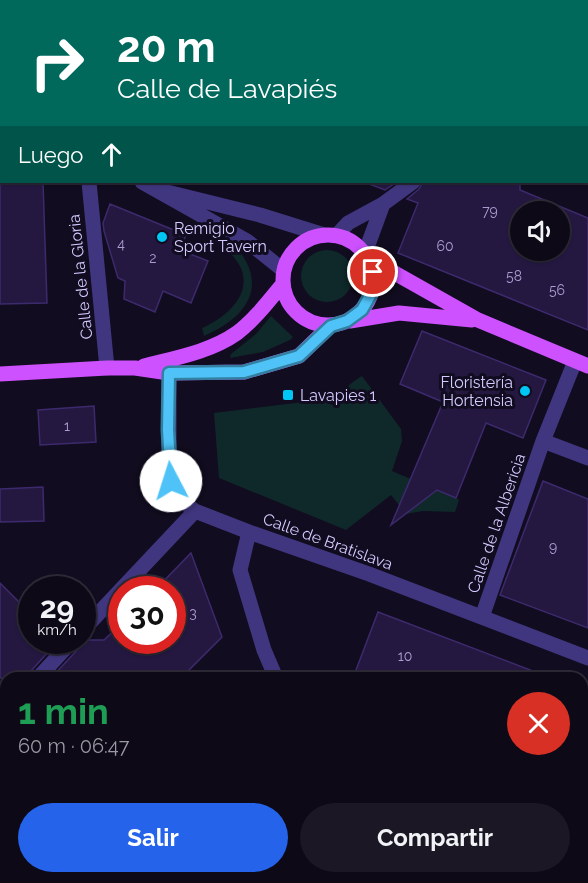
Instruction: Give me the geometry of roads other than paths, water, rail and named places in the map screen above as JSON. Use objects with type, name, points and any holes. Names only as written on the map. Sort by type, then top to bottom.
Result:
[{"type":"main road","points":[[0,374],[107,368],[135,368],[169,373],[244,372],[299,356],[331,326],[347,321],[362,310],[371,294],[373,272],[366,256],[349,239],[330,235],[310,238],[298,246],[288,257],[283,278],[285,297],[299,315],[308,321],[331,326]]},
{"type":"main road","name":"Calle de la Albericia","points":[[366,256],[478,320],[582,364]]},
{"type":"main road","points":[[135,368],[201,351],[236,333],[261,310],[283,278]]},
{"type":"main road","name":"Calle de la Albericia","points":[[347,321],[399,314],[478,320]]},
{"type":"street","name":"Calle de la Gloria","points":[[88,183],[107,368]]},
{"type":"street","points":[[144,183],[248,241],[283,278]]},
{"type":"street","points":[[159,190],[330,235],[383,204],[412,183]]},
{"type":"street","points":[[366,256],[383,204]]},
{"type":"street","name":"Calle de la Albericia","points":[[482,617],[543,441],[582,364]]},
{"type":"street","name":"Calle de Bratislava","points":[[169,373],[168,441],[171,481],[180,499],[195,511],[588,658]]},
{"type":"street","name":"Calle de la Albericia","points":[[543,441],[588,458]]},
{"type":"street","points":[[96,615],[195,511]]},
{"type":"street","points":[[249,532],[240,570],[264,650],[273,672]]},
{"type":"street","points":[[44,672],[60,654]]},
{"type":"place","name":"Remigio Sport Tavern","points":[[162,237]]},
{"type":"place","name":"Floristería Hortensia","points":[[525,391]]},
{"type":"place","name":"Lavapies 1","points":[[288,395]]}]
